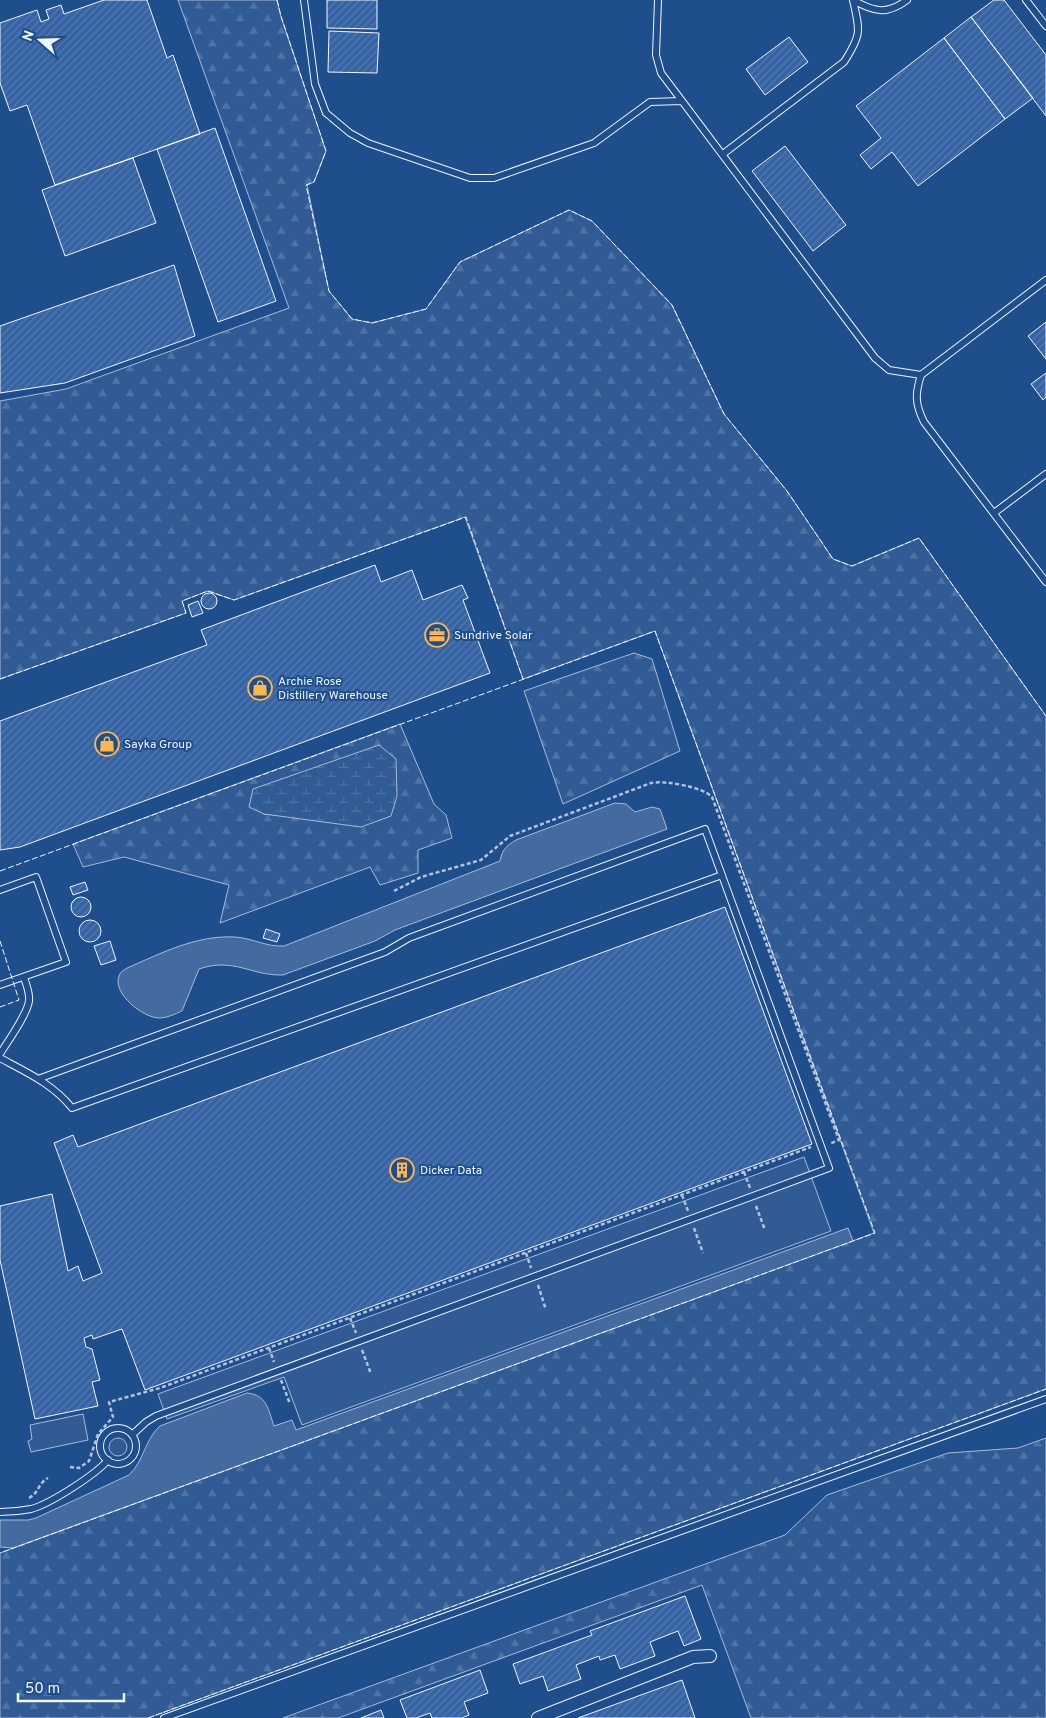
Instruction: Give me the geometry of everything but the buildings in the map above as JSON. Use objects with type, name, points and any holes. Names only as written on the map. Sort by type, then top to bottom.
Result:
[{"type":"street","points":[[538,1718],[684,1661],[710,1656]]},
{"type":"lane","points":[[304,0],[315,84],[326,113],[350,133],[368,143],[470,178],[494,178],[594,143],[650,102],[681,101]]},
{"type":"lane","points":[[658,0],[656,55],[661,72],[681,101],[723,154],[875,358],[888,370],[921,375]]},
{"type":"lane","points":[[723,154],[844,62],[856,44],[859,31],[853,0]]},
{"type":"lane","points":[[853,0],[865,7],[878,11],[895,9],[907,0]]},
{"type":"lane","points":[[1026,0],[1046,26]]},
{"type":"lane","points":[[1046,280],[921,375],[916,390],[917,409],[924,422],[1046,582]]},
{"type":"lane","points":[[994,513],[1046,474]]},
{"type":"lane","points":[[38,1079],[385,952],[410,938],[705,830],[829,1168],[156,1416],[146,1422],[132,1435]]},
{"type":"lane","points":[[24,977],[29,992],[29,1000],[0,1056],[54,1090],[72,1108],[722,875]]},
{"type":"lane","points":[[0,890],[36,876],[66,962],[0,985]]},
{"type":"lane","points":[[164,1718],[1046,1398]]},
{"type":"lane","points":[[118,1428],[132,1435],[136,1444],[136,1450],[131,1458],[127,1462],[117,1464],[108,1460],[102,1452],[104,1436],[113,1429],[118,1428]]},
{"type":"lane","points":[[0,1512],[14,1512],[33,1508],[49,1501],[100,1469],[108,1460]]},
{"type":"path","points":[[70,1467],[79,1468],[89,1461],[98,1434],[113,1417],[109,1402],[160,1388],[814,1146]]},
{"type":"path","points":[[744,1172],[750,1190]]},
{"type":"path","points":[[682,1195],[688,1212]]},
{"type":"path","points":[[756,1204],[765,1230]]},
{"type":"path","points":[[693,1227],[703,1253]]},
{"type":"path","points":[[526,1253],[532,1270]]},
{"type":"path","points":[[537,1284],[546,1310]]},
{"type":"path","points":[[350,1318],[356,1334]]},
{"type":"path","points":[[269,1348],[275,1364]]},
{"type":"path","points":[[362,1348],[371,1374]]},
{"type":"path","points":[[280,1378],[290,1404]]},
{"type":"path","points":[[26,1499],[36,1494],[42,1482],[48,1478]]},
{"type":"green space","points":[[178,0],[277,0],[326,151],[314,182],[307,185],[329,291],[352,319],[372,323],[426,309],[460,262],[569,210],[592,221],[672,305],[724,414],[787,491],[833,559],[852,566],[919,538],[1046,716],[1046,1389],[148,1718],[0,1718],[0,1553],[874,1233],[655,631],[523,679],[465,517],[234,600],[208,591],[182,601],[186,613],[0,679],[0,401],[66,389],[289,308]]},
{"type":"green space","points":[[634,653],[652,659],[680,751],[563,804],[524,691]]},
{"type":"green space","points":[[400,724],[434,804],[446,815],[452,838],[418,850],[418,873],[380,885],[370,867],[220,923],[229,885],[124,857],[83,867],[73,844]],"holes":[[[253,789],[296,817],[264,814]]]},
{"type":"green space","points":[[379,745],[396,759],[397,796],[391,816],[361,827],[264,814],[249,807],[253,789]]},
{"type":"green space","points":[[1046,1438],[1046,1718],[751,1718],[702,1585],[338,1718],[283,1718],[785,1535],[827,1495],[948,1453],[1018,1448]]},
{"type":"shaded area","points":[[615,803],[626,804],[635,812],[652,807],[660,809],[667,829],[395,930],[375,941],[283,975],[272,975],[222,965],[199,969],[182,1011],[168,1017],[159,1018],[145,1014],[131,1004],[120,990],[118,983],[122,971],[166,951],[193,942],[221,937],[235,937],[284,946],[500,861],[505,849],[516,840]]},
{"type":"shaded area","points":[[804,1157],[831,1231],[302,1425],[284,1377],[167,1419],[158,1394]]},
{"type":"shaded area","points":[[848,1228],[853,1241],[13,1548],[0,1547],[0,1520],[28,1520],[36,1518],[129,1475],[138,1463],[151,1437],[160,1426],[247,1393],[254,1394],[263,1400],[274,1426],[292,1420],[296,1430]]},
{"type":"shaded area","points":[[83,1414],[88,1440],[31,1452],[28,1441],[32,1439],[30,1425]]},
{"type":"shaded area","points":[[114,1438],[122,1438],[127,1443],[125,1454],[114,1456],[109,1451],[109,1443]]},
{"type":"fence","points":[[277,0],[326,151],[314,182],[306,185],[329,291],[352,319],[372,323],[426,309],[460,262],[569,210],[592,221],[672,305],[724,414],[787,491],[833,559],[852,566],[919,538],[1046,716]]},
{"type":"fence","points":[[0,679],[186,613],[182,601],[208,591],[234,600],[466,517],[523,679]]},
{"type":"fence","points":[[0,871],[655,631],[875,1233],[0,1553]]},
{"type":"fence","points":[[0,941],[19,1000],[0,1007]]},
{"type":"fence","points":[[148,1718],[1046,1389]]},
{"type":"place","name":"Sundrive Solar","points":[[437,635]]},
{"type":"place","name":"Archie Rose Distillery Warehouse","points":[[260,688]]},
{"type":"place","name":"Sayka Group","points":[[107,744]]},
{"type":"place","name":"Dicker Data","points":[[402,1170]]}]
